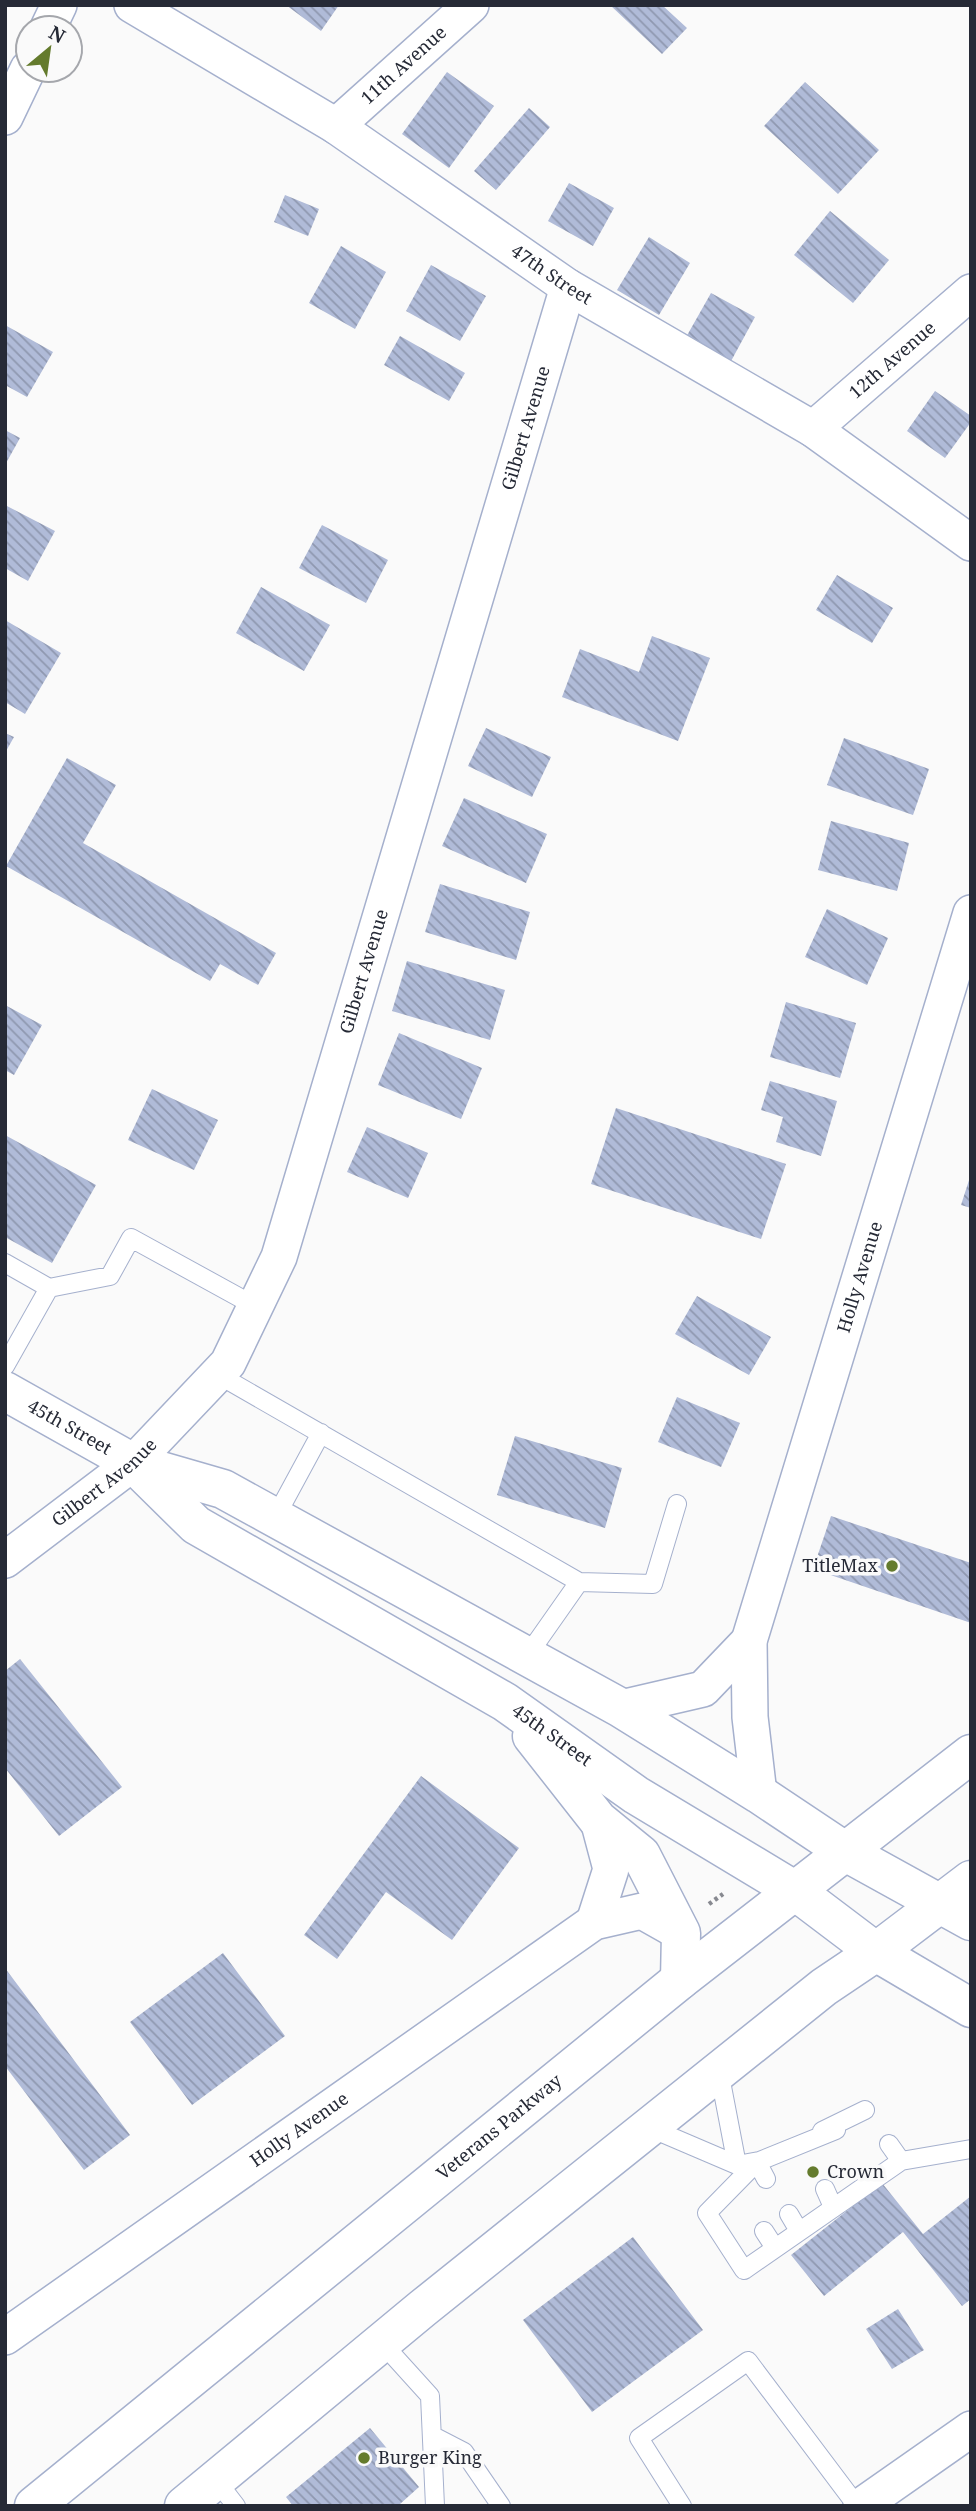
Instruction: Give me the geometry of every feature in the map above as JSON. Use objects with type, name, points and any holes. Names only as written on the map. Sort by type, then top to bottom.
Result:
[{"type":"main road","name":"45th Street","points":[[5,1391],[132,1462],[223,1489],[527,1656],[621,1708],[846,1852],[955,1913]]},
{"type":"main road","name":"45th Street","points":[[132,1462],[197,1525],[505,1702],[636,1795],[794,1890],[876,1952],[971,2008]]},
{"type":"main road","points":[[505,1702],[598,1819],[641,1855],[681,1933],[680,1980]]},
{"type":"main road","name":"Veterans Parkway","points":[[34,2506],[680,1980],[971,1754]]},
{"type":"main road","points":[[184,2506],[226,2493],[382,2343],[824,1987],[876,1952],[955,1913],[971,1880]]},
{"type":"street","name":"47th Street","points":[[132,5],[336,126],[568,287],[813,429],[971,543]]},
{"type":"street","name":"11th Avenue","points":[[336,126],[471,5]]},
{"type":"street","points":[[5,117],[21,84]]},
{"type":"street","name":"Gilbert Avenue","points":[[5,1560],[132,1462],[228,1363],[279,1257],[568,287]]},
{"type":"street","name":"12th Avenue","points":[[813,429],[971,292]]},
{"type":"street","name":"Holly Avenue","points":[[759,1794],[750,1717],[749,1641],[971,913]]},
{"type":"street","name":"Holly Avenue","points":[[621,1708],[703,1689],[749,1641]]},
{"type":"street","points":[[594,1922],[611,1869],[598,1819]]},
{"type":"street","name":"Holly Avenue","points":[[5,2337],[594,1922],[642,1911],[681,1933]]},
{"type":"street","points":[[859,2506],[971,2429]]},
{"type":"lane","points":[[5,1263],[49,1288],[110,1276],[131,1238],[255,1306]]},
{"type":"lane","points":[[5,1366],[49,1288]]},
{"type":"lane","points":[[217,1374],[579,1582],[653,1584],[677,1504]]},
{"type":"lane","points":[[275,1518],[321,1433]]},
{"type":"lane","points":[[527,1656],[579,1582]]},
{"type":"lane","points":[[719,2071],[737,2165]]},
{"type":"lane","points":[[865,2110],[757,2162],[707,2213],[744,2270],[901,2161],[971,2149]]},
{"type":"lane","points":[[649,2127],[737,2165],[800,2155]]},
{"type":"lane","points":[[741,2196],[757,2162],[836,2130]]},
{"type":"lane","points":[[890,2144],[901,2161]]},
{"type":"lane","points":[[757,2162],[766,2179]]},
{"type":"lane","points":[[859,2165],[869,2182]]},
{"type":"lane","points":[[825,2189],[833,2207]]},
{"type":"lane","points":[[789,2214],[799,2231]]},
{"type":"lane","points":[[765,2231],[775,2248]]},
{"type":"lane","points":[[382,2343],[430,2396],[435,2506]]},
{"type":"lane","points":[[682,2506],[639,2438],[748,2361],[859,2506]]},
{"type":"lane","points":[[433,2436],[464,2452],[500,2506]]},
{"type":"building","points":[[286,5],[339,5],[321,31]]},
{"type":"building","points":[[610,5],[662,5],[687,28],[662,54]]},
{"type":"building","points":[[447,72],[494,106],[449,168],[402,134]]},
{"type":"building","points":[[805,82],[879,150],[838,194],[764,126]]},
{"type":"building","points":[[529,108],[550,127],[496,190],[474,171]]},
{"type":"building","points":[[569,183],[614,208],[593,246],[548,221]]},
{"type":"building","points":[[285,195],[319,209],[308,236],[274,222]]},
{"type":"building","points":[[830,211],[889,260],[853,303],[794,255]]},
{"type":"building","points":[[649,237],[690,263],[659,315],[617,290]]},
{"type":"building","points":[[341,246],[386,272],[355,329],[309,303]]},
{"type":"building","points":[[431,265],[486,296],[460,341],[406,311]]},
{"type":"building","points":[[711,293],[755,317],[730,363],[685,339]]},
{"type":"building","points":[[5,325],[53,352],[27,397],[5,385]]},
{"type":"building","points":[[400,336],[465,373],[449,401],[384,365]]},
{"type":"building","points":[[935,391],[971,416],[971,422],[945,458],[907,431]]},
{"type":"building","points":[[5,430],[20,438],[5,465]]},
{"type":"building","points":[[5,505],[55,531],[28,581],[5,568]]},
{"type":"building","points":[[322,525],[388,560],[366,603],[299,568]]},
{"type":"building","points":[[837,575],[893,608],[872,643],[816,610]]},
{"type":"building","points":[[261,587],[330,625],[304,671],[236,633]]},
{"type":"building","points":[[5,620],[61,653],[25,714],[5,702]]},
{"type":"building","points":[[652,636],[710,658],[678,741],[562,697],[580,649],[639,672]]},
{"type":"building","points":[[486,728],[551,757],[532,797],[468,766]]},
{"type":"building","points":[[5,733],[14,737],[5,753]]},
{"type":"building","points":[[844,738],[929,769],[913,815],[827,785]]},
{"type":"building","points":[[67,758],[116,785],[83,843],[276,953],[258,985],[220,964],[210,981],[6,866]]},
{"type":"building","points":[[464,798],[547,834],[526,883],[442,846]]},
{"type":"building","points":[[831,821],[909,843],[897,891],[818,870]]},
{"type":"building","points":[[440,884],[530,912],[516,960],[425,932]]},
{"type":"building","points":[[827,909],[888,938],[867,985],[805,957]]},
{"type":"building","points":[[407,961],[505,990],[490,1040],[392,1011]]},
{"type":"building","points":[[786,1002],[856,1023],[840,1078],[770,1057]]},
{"type":"building","points":[[5,1005],[42,1025],[14,1075],[5,1070]]},
{"type":"building","points":[[399,1033],[482,1068],[461,1119],[378,1085]]},
{"type":"building","points":[[770,1081],[837,1101],[821,1156],[776,1142],[783,1117],[761,1110]]},
{"type":"building","points":[[152,1089],[218,1120],[194,1170],[128,1140]]},
{"type":"building","points":[[616,1108],[786,1164],[761,1239],[591,1184]]},
{"type":"building","points":[[367,1127],[428,1153],[408,1198],[347,1172]]},
{"type":"building","points":[[5,1135],[96,1185],[52,1263],[5,1237]]},
{"type":"building","points":[[971,1177],[971,1208],[961,1205]]},
{"type":"building","points":[[697,1296],[771,1337],[749,1375],[675,1334]]},
{"type":"building","points":[[677,1397],[740,1423],[721,1467],[658,1442]]},
{"type":"building","points":[[515,1436],[622,1468],[605,1528],[497,1495]]},
{"type":"building","name":"TitleMax","points":[[831,1516],[971,1563],[971,1623],[813,1569]]},
{"type":"building","points":[[20,1659],[122,1787],[59,1836],[5,1768],[5,1671]]},
{"type":"building","points":[[421,1776],[519,1848],[452,1940],[386,1892],[337,1959],[304,1935]]},
{"type":"building","points":[[223,1953],[285,2036],[192,2105],[130,2022]]},
{"type":"building","points":[[5,1968],[130,2135],[84,2170],[5,2066]]},
{"type":"building","points":[[882,2183],[923,2234],[971,2196],[971,2299],[962,2306],[903,2232],[824,2296],[791,2255]]},
{"type":"building","points":[[633,2237],[703,2330],[592,2412],[523,2320]]},
{"type":"building","points":[[898,2309],[924,2350],[892,2369],[866,2329]]},
{"type":"building","name":"Burger King","points":[[370,2428],[419,2487],[400,2504],[401,2506],[293,2506],[286,2497]]},
{"type":"place","name":"TitleMax","points":[[892,1566]]},
{"type":"place","name":"Crown","points":[[813,2172]]},
{"type":"place","name":"Burger King","points":[[364,2458]]}]
